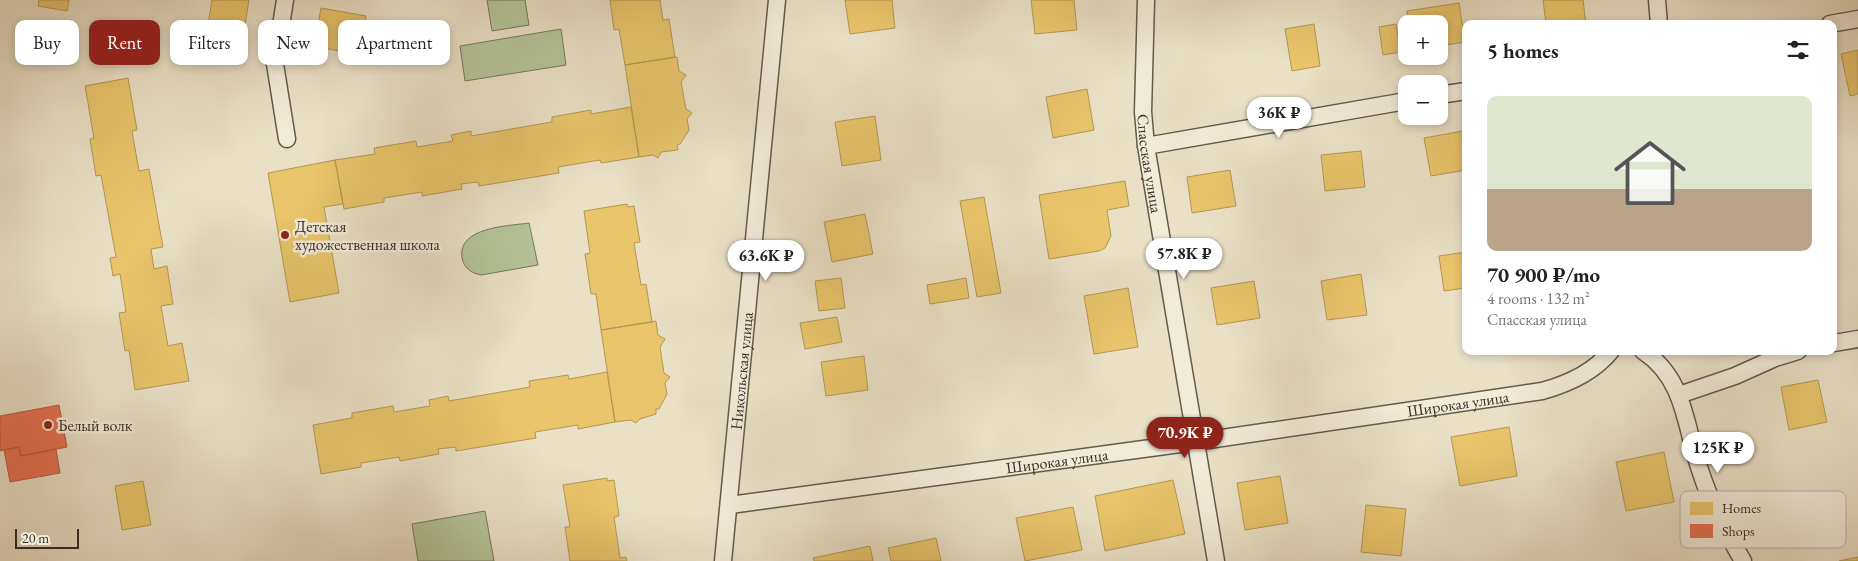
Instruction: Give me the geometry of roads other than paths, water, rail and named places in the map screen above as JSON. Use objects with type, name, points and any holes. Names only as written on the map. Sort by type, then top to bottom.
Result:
[{"type":"street","points":[[285,0],[274,64],[287,140]]},
{"type":"street","name":"Никольская улица","points":[[723,561],[730,505],[777,0]]},
{"type":"street","name":"Спасская улица","points":[[1146,0],[1144,112],[1146,146],[1216,561]]},
{"type":"street","points":[[1656,0],[1659,20]]},
{"type":"street","points":[[1837,23],[1858,19]]},
{"type":"street","points":[[1448,94],[1462,92]]},
{"type":"street","points":[[1146,146],[1398,102]]},
{"type":"street","points":[[1837,342],[1858,339]]},
{"type":"street","name":"Широкая улица","points":[[730,505],[1195,442],[1542,391],[1567,384],[1582,376],[1607,355]]},
{"type":"street","points":[[1647,355],[1664,370],[1679,395],[1687,418],[1699,469],[1707,491]]},
{"type":"street","points":[[1679,395],[1735,376],[1785,355]]},
{"type":"street","points":[[1736,548],[1743,561]]},
{"type":"place","name":"Детская художественная школа","points":[[285,235]]},
{"type":"place","name":"Белый волк","points":[[48,425]]}]
